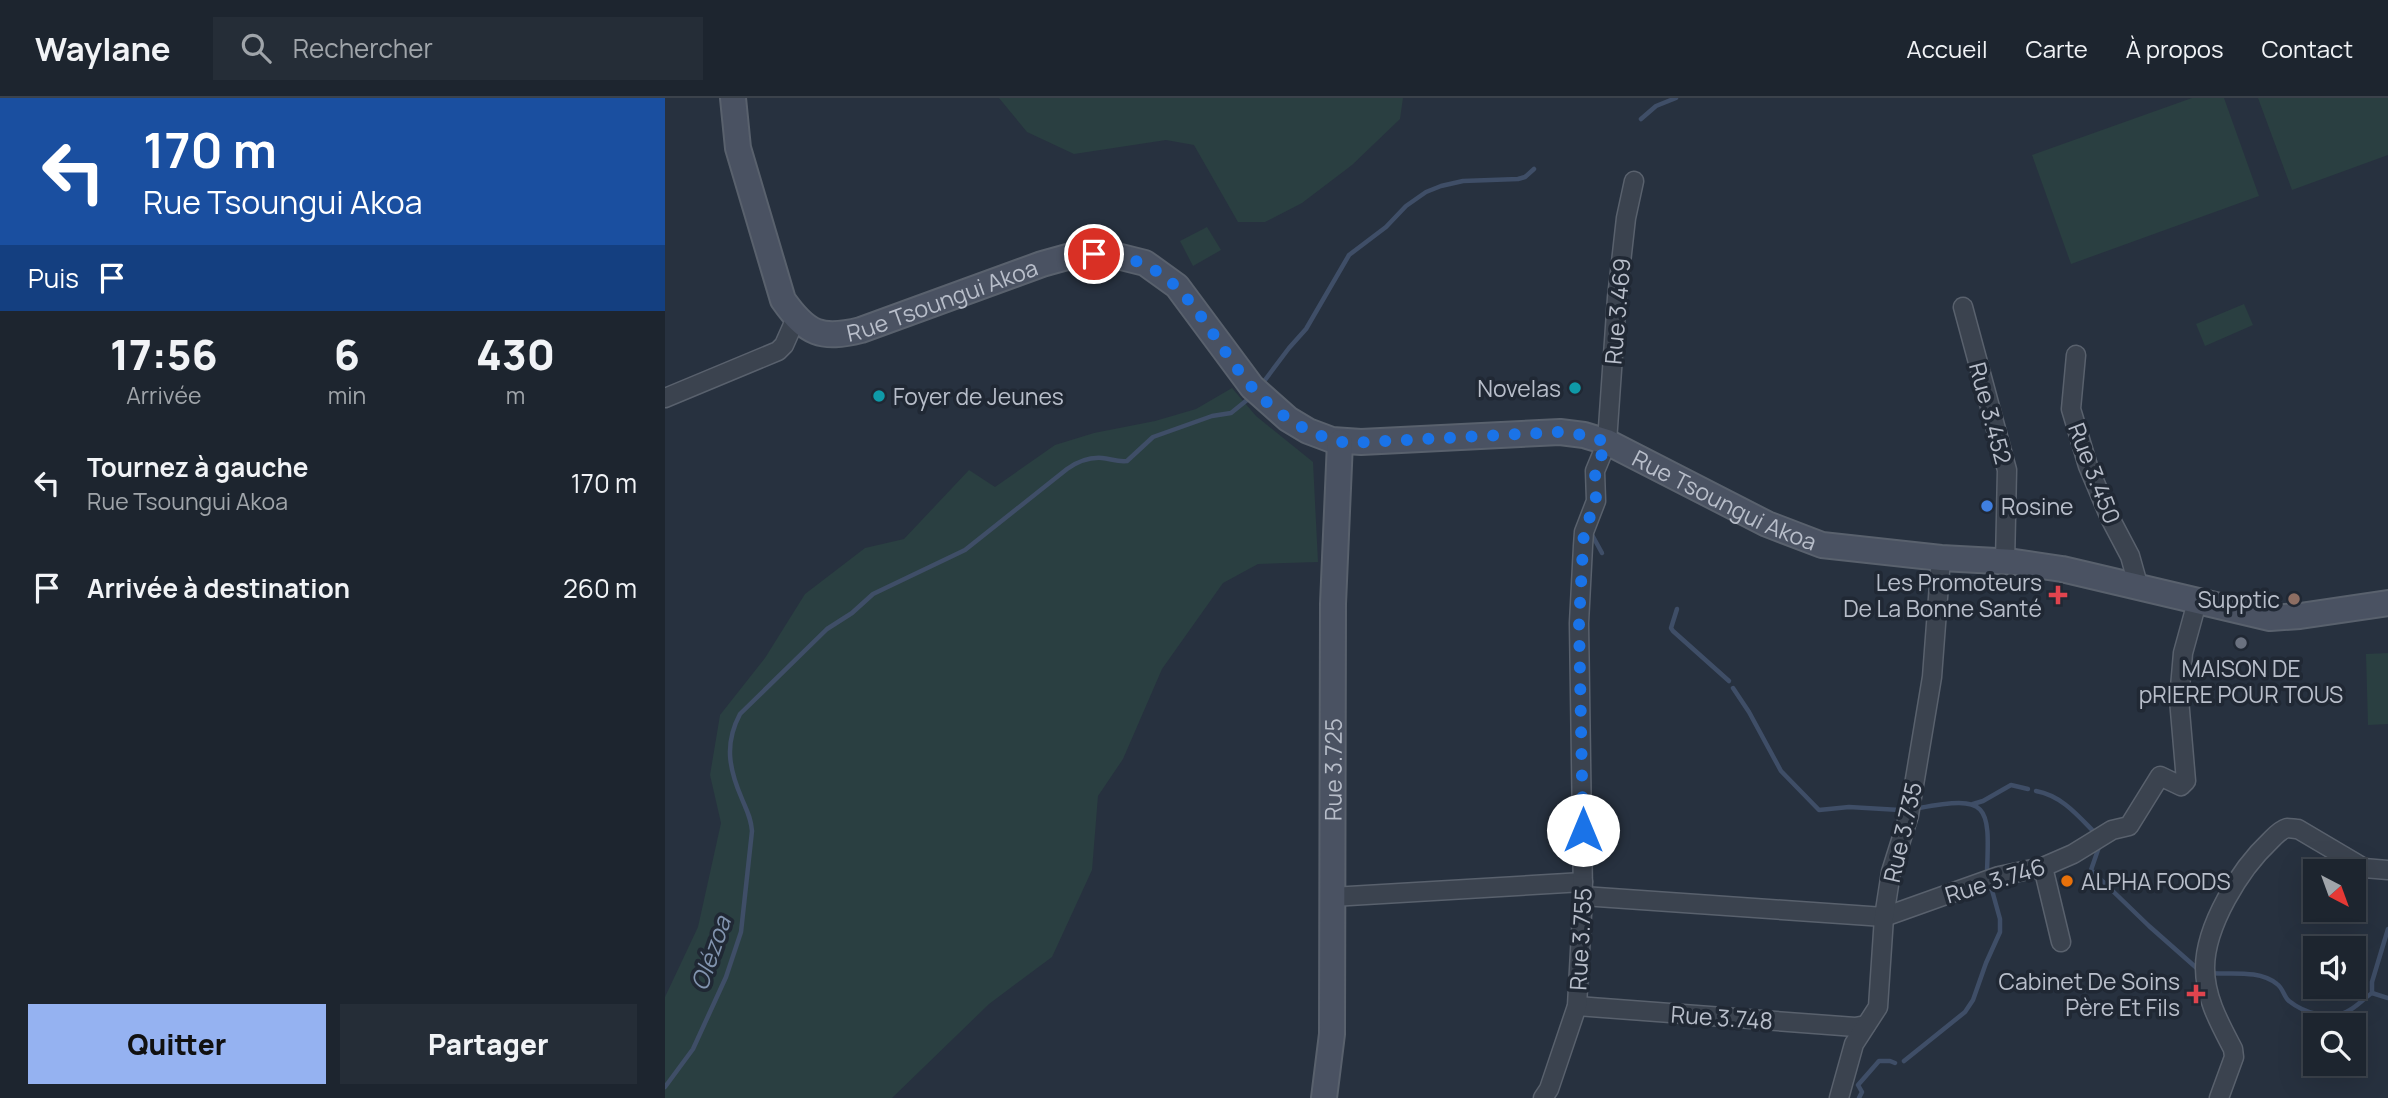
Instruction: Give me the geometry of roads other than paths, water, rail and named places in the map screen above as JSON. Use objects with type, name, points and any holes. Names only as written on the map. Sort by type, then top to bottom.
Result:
[{"type":"main road","points":[[733,98],[738,148],[783,300],[796,318]]},
{"type":"main road","name":"Rue Tsoungui Akoa","points":[[796,318],[817,332],[836,336],[861,330],[1042,264],[1078,254],[1109,254],[1145,263],[1164,275],[1188,299],[1252,387],[1288,419],[1308,431],[1340,442],[1560,432],[1584,435],[1607,442],[1793,536],[1822,545],[2061,569],[2270,618],[2388,603]]},
{"type":"main road","name":"Rue 3.725","points":[[1324,1098],[1332,1034],[1333,604],[1340,442]]},
{"type":"street","name":"Rue 3.469","points":[[1607,442],[1617,298],[1626,218],[1634,181]]},
{"type":"street","name":"Rue 3.452","points":[[1963,307],[2007,470],[2005,563]]},
{"type":"street","points":[[665,398],[778,351],[784,345],[796,318]]},
{"type":"street","name":"Rue 3.450","points":[[2076,355],[2071,409],[2088,466],[2130,556],[2139,587]]},
{"type":"street","name":"Rue 3.755","points":[[1543,1098],[1549,1089],[1577,1006],[1583,889],[1579,623],[1583,546],[1584,532],[1596,501],[1595,471],[1607,442]]},
{"type":"street","name":"Rue 3.735","points":[[1839,1098],[1854,1044],[1878,1007],[1884,917],[1891,872],[1909,815],[1932,677],[1941,558]]},
{"type":"street","name":"Rue 3.746","points":[[1332,897],[1583,889],[1884,917],[1999,876],[2043,867],[2073,854],[2112,830],[2129,826],[2160,776],[2181,786],[2186,781],[2179,699],[2183,653],[2197,602]]},
{"type":"street","points":[[2218,1098],[2234,1057],[2233,1049],[2218,1021],[2205,973],[2210,939],[2226,900],[2261,849],[2287,828],[2298,830],[2364,868],[2388,870]]},
{"type":"street","points":[[2043,867],[2061,942]]},
{"type":"street","name":"Rue 3.748","points":[[1577,1006],[1855,1027],[1866,1025]]},
{"type":"waterway","points":[[1641,119],[1656,106],[1676,98]]},
{"type":"waterway","points":[[1262,384],[1306,329],[1349,255],[1386,227],[1406,206],[1426,192],[1441,186],[1463,181],[1518,179],[1534,169]]},
{"type":"waterway","name":"Olézoa","points":[[665,1087],[693,1049],[726,977],[741,932],[752,831],[749,815],[731,767],[730,746],[740,714],[827,629],[852,613],[873,594],[965,550],[1071,466],[1092,458],[1127,461],[1153,437],[1212,416],[1231,413],[1252,396]]},
{"type":"waterway","points":[[1591,533],[1602,553]]},
{"type":"waterway","points":[[1677,609],[1671,628],[1673,631],[1729,681]]},
{"type":"waterway","points":[[1733,688],[1781,771],[1819,810],[1849,807],[1900,810]]},
{"type":"waterway","points":[[1973,804],[2011,785],[2028,789]]},
{"type":"waterway","points":[[2036,791],[2062,802],[2097,835]]},
{"type":"waterway","points":[[1919,808],[1959,803],[1972,805],[1980,810],[1985,818],[1987,831],[1987,871]]},
{"type":"waterway","points":[[2100,844],[2091,870],[2200,971]]},
{"type":"waterway","points":[[1904,1061],[1965,1012],[1973,1000],[2000,932],[2000,919],[1990,883]]},
{"type":"waterway","points":[[2372,993],[2372,982],[2388,929]]},
{"type":"waterway","points":[[2209,973],[2261,976],[2279,986],[2287,999],[2295,1005],[2324,1015],[2346,1012],[2372,993]]},
{"type":"waterway","points":[[2372,993],[2388,998]]},
{"type":"waterway","points":[[1859,1098],[1862,1092],[1858,1085],[1879,1061],[1895,1063]]},
{"type":"place","name":"Novelas","points":[[1575,388]]},
{"type":"place","name":"Foyer de Jeunes","points":[[879,396]]},
{"type":"place","name":"Rosine","points":[[1987,506]]},
{"type":"place","name":"Les Promoteurs De La Bonne Santé","points":[[2058,595]]},
{"type":"place","name":"Supptic","points":[[2294,599]]},
{"type":"place","name":"MAISON DE pRIERE POUR TOUS","points":[[2241,643]]},
{"type":"place","name":"ALPHA FOODS","points":[[2067,881]]},
{"type":"place","name":"Cabinet De Soins Père Et Fils","points":[[2196,994]]}]
